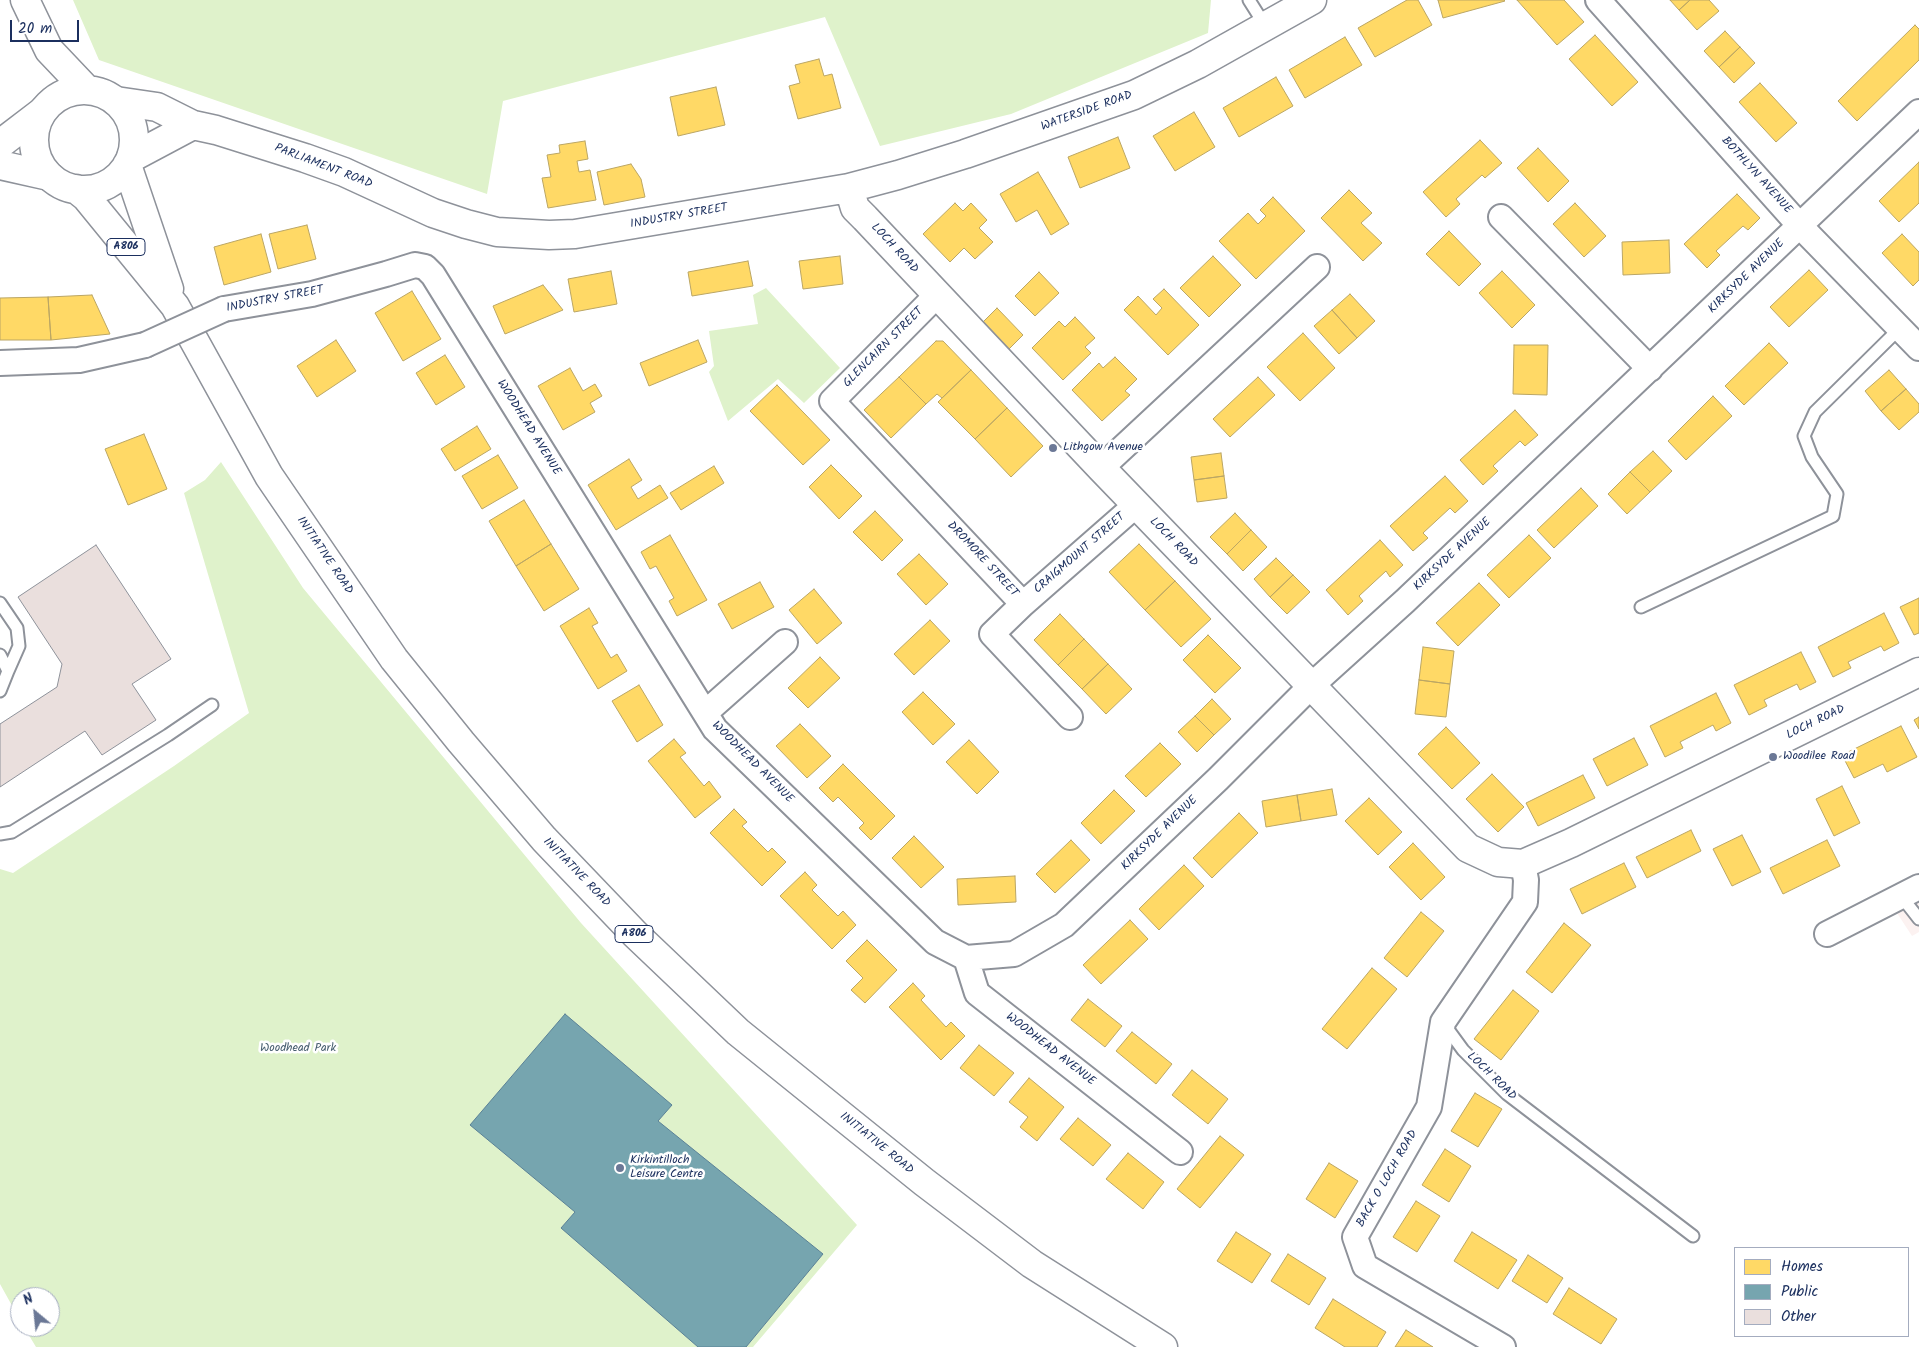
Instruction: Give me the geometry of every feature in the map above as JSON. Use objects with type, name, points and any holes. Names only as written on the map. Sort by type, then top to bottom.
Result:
[{"type":"main road","points":[[25,0],[49,50],[86,89]]},
{"type":"main road","name":"WATERSIDE ROAD","points":[[848,188],[898,176],[1134,96],[1198,64],[1312,0]]},
{"type":"main road","points":[[0,144],[45,108],[54,99],[69,92],[86,89],[102,93],[116,101],[124,109],[133,127],[134,142],[129,161],[120,175],[100,187],[88,190],[76,189],[57,182],[49,176],[37,157],[34,145],[37,122],[45,108],[49,50]]},
{"type":"main road","name":"PARLIAMENT ROAD","points":[[116,101],[157,107],[193,125],[234,135],[305,158],[344,172],[450,220]]},
{"type":"main road","points":[[129,161],[193,125]]},
{"type":"main road","name":"A806","points":[[129,161],[175,306]]},
{"type":"main road","points":[[0,164],[49,176]]},
{"type":"main road","name":"INDUSTRY STREET","points":[[450,220],[497,232],[549,235],[575,234],[848,188]]},
{"type":"main road","name":"LOCH ROAD","points":[[848,188],[855,208],[1136,505],[1468,848],[1498,862],[1523,864],[1571,843],[1919,672]]},
{"type":"main road","name":"A806","points":[[76,189],[86,197],[175,306]]},
{"type":"main road","name":"INITIATIVE ROAD","points":[[175,306],[269,476],[394,659],[460,742],[544,840],[635,934],[738,1032],[924,1182],[1032,1264],[1163,1347]]},
{"type":"street","name":"BOTHLYN AVENUE","points":[[1598,0],[1800,226],[1919,348]]},
{"type":"street","name":"KIRKSYDE AVENUE","points":[[966,958],[1014,954],[1064,925],[1218,779],[1312,685],[1405,601],[1919,112]]},
{"type":"street","points":[[1501,217],[1650,369]]},
{"type":"street","name":"INDUSTRY STREET","points":[[0,363],[79,360],[145,345],[224,309],[312,294],[415,265],[425,267],[433,275]]},
{"type":"street","points":[[1101,468],[1318,267]]},
{"type":"street","name":"WOODHEAD AVENUE","points":[[433,275],[716,729],[935,942],[966,958],[977,993],[1180,1152]]},
{"type":"street","name":"GLENCAIRN STREET","points":[[832,401],[937,294]]},
{"type":"street","name":"DROMORE STREET","points":[[832,401],[1023,604],[992,634],[1070,717]]},
{"type":"street","name":"CRAIGMOUNT STREET","points":[[1023,604],[1136,505]]},
{"type":"street","points":[[706,713],[785,642]]},
{"type":"street","points":[[1443,1022],[1525,902],[1526,880],[1523,864]]},
{"type":"street","points":[[1827,934],[1910,891]]},
{"type":"street","name":"BACK O LOCH ROAD","points":[[1443,1022],[1429,1107],[1355,1237],[1365,1266],[1504,1347]]},
{"type":"lane","points":[[1249,0],[1266,27]]},
{"type":"lane","points":[[1641,607],[1833,516],[1837,494],[1812,457],[1804,436],[1815,412],[1900,328]]},
{"type":"lane","points":[[0,603],[17,628],[19,646],[0,691]]},
{"type":"lane","points":[[0,655],[8,671]]},
{"type":"lane","points":[[0,834],[12,832],[168,735],[212,705]]},
{"type":"lane","points":[[1910,891],[1919,920]]},
{"type":"lane","name":"LOCH ROAD","points":[[1443,1022],[1463,1050],[1507,1094],[1693,1236]]},
{"type":"shaded area","points":[[1919,899],[1919,932],[1912,936],[1895,910]]},
{"type":"green space","points":[[73,0],[1211,0],[1208,33],[1011,114],[880,146],[825,17],[503,101],[487,194],[99,60]]},
{"type":"green space","points":[[766,288],[840,368],[804,403],[778,379],[728,421],[709,372],[714,366],[709,331],[758,324],[753,295]]},
{"type":"green space","name":"Woodhead Park","points":[[221,462],[303,588],[581,923],[857,1225],[753,1347],[36,1347],[30,1337],[60,1337],[60,1287],[10,1287],[10,1302],[0,1284],[0,869],[13,873],[174,766],[249,713],[184,493],[205,480]]},
{"type":"building: Homes","points":[[1407,0],[1418,0],[1432,25],[1375,57],[1358,28]]},
{"type":"building: Homes","points":[[1438,0],[1504,0],[1505,1],[1443,18]]},
{"type":"building: Homes","points":[[1517,0],[1564,0],[1584,22],[1557,45]]},
{"type":"building: Homes","points":[[1670,0],[1690,0],[1679,10]]},
{"type":"building: Homes","points":[[1690,0],[1709,0],[1719,11],[1697,30],[1679,10]]},
{"type":"building: Homes","points":[[1915,25],[1919,29],[1919,60],[1857,121],[1838,101]]},
{"type":"building: Homes","points":[[1725,31],[1740,47],[1719,67],[1704,51]]},
{"type":"building: Homes","points":[[1595,35],[1638,82],[1612,106],[1569,59]]},
{"type":"building: Homes","points":[[1345,37],[1362,65],[1305,98],[1289,70]]},
{"type":"building: Homes","points":[[1740,47],[1755,63],[1734,83],[1719,67]]},
{"type":"building: Homes","points":[[819,59],[824,76],[832,74],[841,108],[798,119],[789,86],[800,83],[795,65]]},
{"type":"building: Homes","points":[[1276,77],[1293,106],[1239,137],[1223,108]]},
{"type":"building: Homes","points":[[1760,83],[1797,123],[1776,142],[1739,102]]},
{"type":"building: Homes","points":[[716,87],[725,125],[678,136],[670,97]]},
{"type":"building: Homes","points":[[1194,112],[1215,147],[1175,171],[1153,136]]},
{"type":"building: Homes","points":[[1118,137],[1130,168],[1080,188],[1068,157]]},
{"type":"building: Homes","points":[[1480,140],[1502,163],[1485,178],[1482,175],[1456,199],[1460,204],[1446,217],[1423,192]]},
{"type":"building: Homes","points":[[585,141],[588,159],[577,161],[579,172],[590,170],[596,200],[548,208],[542,178],[551,177],[547,155],[560,153],[559,145]]},
{"type":"building: Homes","points":[[1538,148],[1569,181],[1548,202],[1517,168]]},
{"type":"building: Homes","points":[[1919,162],[1919,203],[1899,222],[1879,201]]},
{"type":"building: Homes","points":[[631,164],[641,179],[645,197],[604,205],[597,172]]},
{"type":"building: Homes","points":[[1038,172],[1069,224],[1051,235],[1037,210],[1016,222],[1000,194]]},
{"type":"building: Homes","points":[[1349,190],[1372,213],[1361,223],[1382,243],[1363,261],[1321,218]]},
{"type":"building: Homes","points":[[1737,194],[1760,218],[1748,230],[1743,226],[1716,251],[1720,255],[1707,268],[1684,244]]},
{"type":"building: Homes","points":[[1273,197],[1305,231],[1256,279],[1219,241],[1248,213],[1258,224],[1266,216],[1260,210]]},
{"type":"building: Homes","points":[[955,203],[963,211],[971,203],[987,220],[979,228],[993,242],[975,259],[964,248],[950,262],[923,234]]},
{"type":"building: Homes","points":[[1575,203],[1606,236],[1584,257],[1553,224]]},
{"type":"building: Homes","points":[[307,225],[316,259],[278,269],[269,234]]},
{"type":"building: Homes","points":[[1449,231],[1481,264],[1459,286],[1426,254]]},
{"type":"building: Homes","points":[[261,234],[271,272],[224,285],[214,247]]},
{"type":"building: Homes","points":[[1902,234],[1919,252],[1919,280],[1913,286],[1882,253]]},
{"type":"building: Homes","points":[[1669,240],[1670,273],[1623,275],[1622,242]]},
{"type":"building: Homes","points":[[840,256],[843,284],[803,289],[799,261]]},
{"type":"building: Homes","points":[[1213,256],[1241,285],[1209,317],[1180,288]]},
{"type":"building: Homes","points":[[748,261],[753,286],[692,296],[688,272]]},
{"type":"building: Homes","points":[[1809,270],[1828,290],[1789,327],[1770,307]]},
{"type":"building: Homes","points":[[611,271],[617,304],[574,312],[568,279]]},
{"type":"building: Homes","points":[[1502,271],[1535,305],[1512,328],[1479,293]]},
{"type":"building: Homes","points":[[1039,272],[1059,293],[1035,316],[1015,296]]},
{"type":"building: Homes","points":[[543,285],[563,310],[505,334],[493,306]]},
{"type":"building: Homes","points":[[1164,289],[1199,325],[1168,355],[1124,310],[1138,296],[1156,315],[1162,308],[1153,299]]},
{"type":"building: Homes","points":[[412,291],[441,339],[403,361],[375,313]]},
{"type":"building: Homes","points":[[1350,294],[1375,321],[1357,338],[1332,310]]},
{"type":"building: Homes","points":[[92,295],[110,334],[51,340],[48,297]]},
{"type":"building: Homes","points":[[48,297],[51,340],[0,340],[0,298]]},
{"type":"building: Homes","points":[[997,308],[1023,335],[1009,349],[983,322]]},
{"type":"building: Homes","points":[[1332,310],[1357,338],[1339,354],[1314,326]]},
{"type":"building: Homes","points":[[1075,317],[1095,338],[1085,347],[1091,353],[1063,380],[1032,348],[1059,321],[1065,327]]},
{"type":"building: Homes","points":[[1303,333],[1335,368],[1300,401],[1267,367]]},
{"type":"building: Homes","points":[[336,340],[356,371],[317,397],[297,366]]},
{"type":"building: Homes","points":[[698,340],[707,362],[649,386],[640,363]]},
{"type":"building: Homes","points":[[936,341],[943,341],[971,370],[942,398],[937,394],[926,404],[899,377]]},
{"type":"building: Homes","points":[[1769,343],[1788,363],[1744,405],[1725,386]]},
{"type":"building: Homes","points":[[1514,345],[1548,345],[1547,395],[1513,394]]},
{"type":"building: Homes","points":[[445,355],[465,387],[436,405],[416,373]]},
{"type":"building: Homes","points":[[1115,357],[1137,379],[1125,391],[1130,395],[1102,421],[1072,390],[1099,363],[1103,368]]},
{"type":"building: Homes","points":[[570,368],[583,391],[595,384],[602,396],[590,403],[595,412],[563,430],[538,386]]},
{"type":"building: Homes","points":[[971,370],[1007,408],[975,439],[938,402]]},
{"type":"building: Homes","points":[[1889,370],[1906,389],[1881,411],[1865,391]]},
{"type":"building: Homes","points":[[899,377],[926,404],[891,438],[864,410]]},
{"type":"building: Homes","points":[[1258,377],[1275,395],[1230,437],[1213,419]]},
{"type":"building: Homes","points":[[777,385],[830,440],[803,465],[750,411]]},
{"type":"building: Homes","points":[[1906,389],[1919,404],[1919,412],[1899,430],[1881,411]]},
{"type":"building: Homes","points":[[1713,396],[1732,416],[1686,460],[1668,441]]},
{"type":"building: Homes","points":[[1007,408],[1043,446],[1011,477],[975,439]]},
{"type":"building: Homes","points":[[1515,410],[1538,435],[1525,446],[1520,441],[1493,466],[1498,471],[1483,485],[1460,460]]},
{"type":"building: Homes","points":[[477,426],[491,449],[455,471],[441,449]]},
{"type":"building: Homes","points":[[144,434],[167,489],[128,505],[105,449]]},
{"type":"building: Homes","points":[[1653,451],[1672,471],[1650,492],[1630,472]]},
{"type":"building: Homes","points":[[1221,453],[1224,476],[1194,480],[1191,457]]},
{"type":"building: Homes","points":[[498,455],[518,488],[482,509],[462,476]]},
{"type":"building: Homes","points":[[629,459],[642,480],[631,487],[638,499],[660,485],[668,498],[616,530],[588,485]]},
{"type":"building: Homes","points":[[831,465],[862,496],[839,519],[809,487]]},
{"type":"building: Homes","points":[[714,466],[724,483],[681,510],[670,493]]},
{"type":"building: Homes","points":[[1630,472],[1650,492],[1627,514],[1608,494]]},
{"type":"building: Homes","points":[[1224,476],[1227,498],[1197,502],[1194,480]]},
{"type":"building: Homes","points":[[1445,476],[1468,501],[1455,513],[1450,508],[1423,533],[1428,538],[1413,551],[1390,526]]},
{"type":"building: Homes","points":[[1581,488],[1598,506],[1554,548],[1537,530]]},
{"type":"building: Homes","points":[[524,500],[551,544],[516,566],[489,521]]},
{"type":"building: Homes","points":[[875,511],[903,540],[882,561],[853,532]]},
{"type":"building: Homes","points":[[1235,513],[1251,530],[1227,554],[1210,537]]},
{"type":"building: Homes","points":[[1251,530],[1267,547],[1243,571],[1227,554]]},
{"type":"building: Homes","points":[[670,535],[707,600],[677,616],[669,601],[674,598],[656,566],[650,569],[641,552]]},
{"type":"building: Homes","points":[[1529,535],[1551,558],[1509,598],[1487,575]]},
{"type":"building: Homes","points":[[1380,540],[1403,565],[1390,577],[1386,571],[1359,596],[1363,601],[1348,615],[1326,590]]},
{"type":"building: Homes","points":[[551,544],[579,589],[544,611],[516,566]]},
{"type":"building: Homes","points":[[1139,544],[1175,581],[1145,610],[1109,572]]},
{"type":"building: Homes","points":[[919,554],[948,584],[926,605],[897,574]]},
{"type":"building: Homes","points":[[1276,558],[1293,575],[1270,597],[1254,579]]},
{"type":"building: Homes","points":[[1293,575],[1310,592],[1287,614],[1270,597]]},
{"type":"building: Homes","points":[[1175,581],[1211,619],[1181,647],[1145,610]]},
{"type":"building: Homes","points":[[760,582],[774,607],[732,629],[718,604]]},
{"type":"building: Homes","points":[[1479,583],[1500,605],[1458,646],[1436,623]]},
{"type":"building: Homes","points":[[814,589],[842,623],[817,644],[789,610]]},
{"type":"building: Homes","points":[[1919,598],[1919,633],[1914,635],[1900,607]]},
{"type":"building: Homes","points":[[589,608],[598,623],[592,626],[611,658],[617,654],[627,671],[598,689],[560,626]]},
{"type":"building: Homes","points":[[1884,613],[1899,643],[1884,651],[1881,646],[1848,662],[1851,668],[1833,677],[1818,647]]},
{"type":"building: Homes","points":[[1060,614],[1084,639],[1058,665],[1034,640]]},
{"type":"building: Homes","points":[[930,620],[950,641],[914,675],[894,654]]},
{"type":"building: Homes","points":[[1208,635],[1241,668],[1215,693],[1183,660]]},
{"type":"building: Homes","points":[[1084,639],[1108,664],[1082,689],[1058,665]]},
{"type":"building: Homes","points":[[1423,647],[1454,651],[1450,684],[1419,680]]},
{"type":"building: Homes","points":[[1801,652],[1816,682],[1800,690],[1797,684],[1764,700],[1767,706],[1749,715],[1734,685]]},
{"type":"building: Homes","points":[[820,657],[840,678],[808,708],[788,688]]},
{"type":"building: Homes","points":[[1108,664],[1132,689],[1106,714],[1082,689]]},
{"type":"building: Homes","points":[[1419,680],[1450,684],[1446,717],[1415,714]]},
{"type":"building: Homes","points":[[639,685],[663,725],[637,742],[612,701]]},
{"type":"building: Homes","points":[[923,692],[955,724],[933,745],[902,712]]},
{"type":"building: Homes","points":[[1716,693],[1731,723],[1716,731],[1713,725],[1680,742],[1683,748],[1665,757],[1650,726]]},
{"type":"building: Homes","points":[[1212,699],[1231,719],[1214,735],[1195,716]]},
{"type":"building: Homes","points":[[1195,716],[1214,735],[1197,752],[1178,732]]},
{"type":"building: Homes","points":[[1919,717],[1919,729],[1914,720]]},
{"type":"building: Homes","points":[[800,724],[831,756],[807,778],[776,746]]},
{"type":"building: Homes","points":[[1901,726],[1917,757],[1887,772],[1883,764],[1854,778],[1842,755]]},
{"type":"building: Homes","points":[[1446,727],[1480,763],[1452,789],[1418,754]]},
{"type":"building: Homes","points":[[1634,738],[1648,765],[1607,786],[1593,759]]},
{"type":"building: Homes","points":[[674,739],[686,753],[680,757],[704,786],[709,781],[721,797],[695,818],[648,761]]},
{"type":"building: Homes","points":[[969,740],[999,772],[977,794],[946,762]]},
{"type":"building: Homes","points":[[1160,743],[1181,764],[1146,797],[1125,776]]},
{"type":"building: Homes","points":[[843,764],[895,816],[871,840],[859,828],[864,823],[838,797],[833,802],[819,788]]},
{"type":"building: Homes","points":[[1492,774],[1524,807],[1498,832],[1466,799]]},
{"type":"building: Homes","points":[[1583,775],[1595,798],[1538,826],[1526,803]]},
{"type":"building: Homes","points":[[1842,786],[1860,823],[1834,836],[1816,799]]},
{"type":"building: Homes","points":[[1332,789],[1337,815],[1301,821],[1297,795]]},
{"type":"building: Homes","points":[[1114,790],[1135,811],[1101,844],[1081,823]]},
{"type":"building: Homes","points":[[1297,795],[1301,821],[1266,827],[1262,801]]},
{"type":"building: Homes","points":[[1369,798],[1402,832],[1378,855],[1345,821]]},
{"type":"building: Homes","points":[[734,809],[747,822],[742,826],[768,852],[772,848],[786,862],[762,886],[710,833]]},
{"type":"building: Homes","points":[[1239,813],[1258,833],[1212,878],[1193,858]]},
{"type":"building: Homes","points":[[1691,830],[1701,851],[1647,878],[1636,857]]},
{"type":"building: Homes","points":[[1742,835],[1761,872],[1732,886],[1713,849]]},
{"type":"building: Homes","points":[[914,836],[944,867],[921,888],[892,858]]},
{"type":"building: Homes","points":[[1071,840],[1090,860],[1055,893],[1036,874]]},
{"type":"building: Homes","points":[[1827,840],[1840,866],[1783,894],[1770,868]]},
{"type":"building: Homes","points":[[1413,843],[1445,877],[1421,900],[1389,867]]},
{"type":"building: Homes","points":[[1624,863],[1636,887],[1582,914],[1570,889]]},
{"type":"building: Homes","points":[[1184,865],[1204,886],[1159,930],[1139,909]]},
{"type":"building: Homes","points":[[805,872],[817,885],[812,890],[838,916],[843,911],[856,925],[832,949],[780,896]]},
{"type":"building: Homes","points":[[1015,876],[1016,902],[958,905],[957,879]]},
{"type":"building: Homes","points":[[1421,912],[1444,931],[1407,977],[1384,958]]},
{"type":"building: Homes","points":[[1130,920],[1148,939],[1101,984],[1083,965]]},
{"type":"building: Homes","points":[[1564,923],[1591,945],[1552,993],[1526,972]]},
{"type":"building: Homes","points":[[867,940],[897,970],[865,1003],[851,990],[863,978],[846,961]]},
{"type":"building: Homes","points":[[1372,968],[1397,989],[1347,1049],[1322,1029]]},
{"type":"building: Homes","points":[[913,983],[925,996],[921,1000],[946,1027],[951,1022],[965,1036],[941,1060],[889,1007]]},
{"type":"building: Homes","points":[[1513,990],[1539,1011],[1501,1060],[1474,1039]]},
{"type":"building: Homes","points":[[1088,999],[1122,1026],[1105,1047],[1071,1020]]},
{"type":"building: Homes","points":[[1132,1032],[1172,1064],[1156,1084],[1116,1051]]},
{"type":"building: Homes","points":[[979,1045],[1014,1073],[994,1096],[960,1068]]},
{"type":"building: Homes","points":[[1192,1070],[1228,1099],[1208,1124],[1172,1095]]},
{"type":"building: Homes","points":[[1029,1078],[1064,1107],[1037,1141],[1020,1127],[1028,1117],[1009,1102]]},
{"type":"building: Homes","points":[[1475,1093],[1502,1109],[1478,1147],[1451,1131]]},
{"type":"building: Homes","points":[[1078,1118],[1111,1145],[1093,1166],[1060,1139]]},
{"type":"building: Homes","points":[[1220,1136],[1244,1155],[1200,1208],[1177,1189]]},
{"type":"building: Homes","points":[[1445,1149],[1471,1166],[1449,1202],[1422,1185]]},
{"type":"building: Homes","points":[[1128,1153],[1164,1182],[1143,1209],[1106,1179]]},
{"type":"building: Homes","points":[[1329,1163],[1358,1181],[1335,1218],[1306,1199]]},
{"type":"building: Homes","points":[[1416,1201],[1440,1216],[1417,1252],[1393,1237]]},
{"type":"building: Homes","points":[[1236,1232],[1271,1254],[1252,1283],[1217,1261]]},
{"type":"building: Homes","points":[[1472,1232],[1517,1260],[1498,1289],[1454,1261]]},
{"type":"building: Homes","points":[[1288,1254],[1326,1278],[1309,1305],[1271,1281]]},
{"type":"building: Homes","points":[[1528,1255],[1563,1278],[1547,1303],[1512,1281]]},
{"type":"building: Homes","points":[[1569,1288],[1617,1319],[1601,1344],[1553,1314]]},
{"type":"building: Homes","points":[[1333,1299],[1386,1332],[1377,1347],[1345,1347],[1315,1328]]},
{"type":"building: Homes","points":[[1406,1330],[1433,1347],[1395,1347]]},
{"type":"building: Public","name":"Kirkintilloch Leisure Centre","points":[[565,1014],[672,1105],[658,1121],[823,1254],[746,1347],[698,1347],[561,1228],[575,1212],[470,1125]]},
{"type":"building: Other","points":[[96,545],[171,659],[132,684],[156,720],[102,755],[85,731],[0,787],[0,724],[57,687],[62,664],[18,597]]},
{"type":"place","name":"Lithgow Avenue","points":[[1053,448]]},
{"type":"place","name":"Woodilee Road","points":[[1773,757]]},
{"type":"place","name":"Kirkintilloch Leisure Centre","points":[[620,1168]]}]
